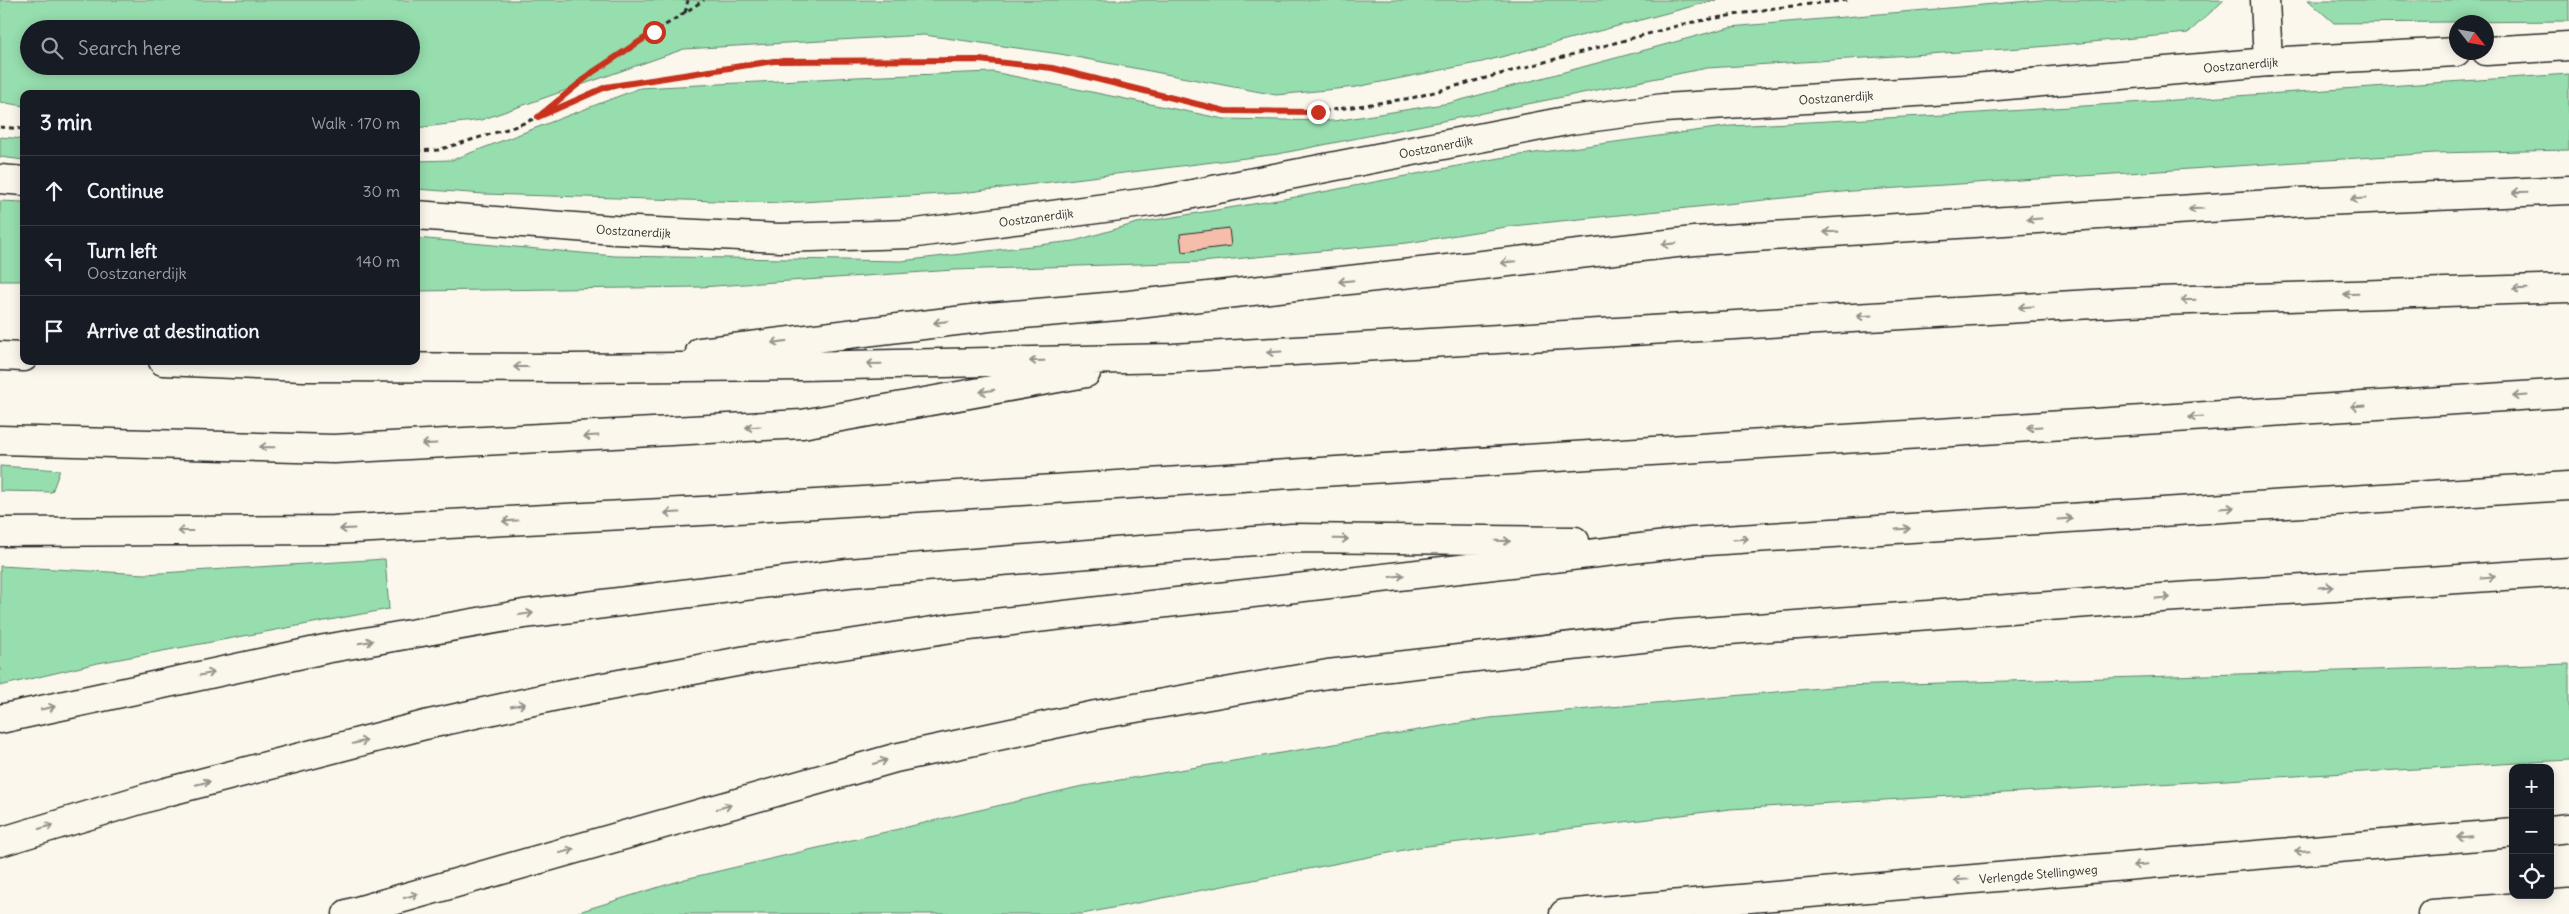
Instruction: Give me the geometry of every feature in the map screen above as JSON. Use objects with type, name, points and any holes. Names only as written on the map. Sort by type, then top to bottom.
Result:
[{"type":"main road","points":[[2265,0],[2268,62]]},
{"type":"main road","points":[[2494,51],[2569,46]]},
{"type":"main road","name":"Oostzanerdijk","points":[[420,215],[615,230],[780,238],[909,234],[1157,201],[1571,120],[1664,108],[1963,90],[2268,62],[2449,52]]},
{"type":"main road","points":[[0,178],[20,180]]},
{"type":"main road","points":[[570,368],[989,316],[1129,305],[1694,241],[2301,202],[2569,190]]},
{"type":"main road","points":[[257,365],[304,367],[570,368],[801,366],[1173,358],[2126,302],[2569,288]]},
{"type":"main road","points":[[0,356],[20,357]]},
{"type":"main road","points":[[0,440],[334,449],[802,424],[1173,358]]},
{"type":"main road","points":[[0,532],[334,530],[721,510],[2569,393]]},
{"type":"main road","points":[[0,842],[166,792],[425,725],[556,696],[752,659],[952,628],[1692,542],[2569,486]]},
{"type":"main road","points":[[0,719],[325,649],[505,618],[848,573],[1292,538],[1692,542]]},
{"type":"main road","points":[[347,914],[895,758],[1096,715],[1328,674],[1677,634],[2115,601],[2569,572]]},
{"type":"main road","points":[[2554,830],[2569,828]]},
{"type":"main road","name":"Verlengde Stellingweg","points":[[1564,914],[2509,833]]},
{"type":"main road","points":[[2432,914],[2569,902]]},
{"type":"path","points":[[685,14],[688,0]]},
{"type":"path","points":[[538,117],[593,72],[704,0]]},
{"type":"path","points":[[420,151],[438,150],[517,126],[606,87],[784,61],[979,60],[1052,68],[1225,111],[1318,112],[1412,98],[1688,23],[1774,8],[1848,0]]},
{"type":"path","points":[[0,127],[20,129]]},
{"type":"green space","points":[[0,0],[1716,0],[1482,62],[1356,87],[1276,95],[1060,54],[924,35],[684,49],[481,120],[420,128],[420,90],[20,90],[20,105],[0,102]]},
{"type":"green space","points":[[2040,0],[2224,0],[2188,33],[2037,47],[1707,68],[1278,154],[961,193],[783,203],[484,194],[420,189],[420,161],[452,160],[640,88],[993,72],[1224,119],[1334,121],[1450,103],[1730,27]]},
{"type":"green space","points":[[2308,0],[2569,0],[2569,21],[2494,22],[2494,15],[2449,15],[2449,22],[2334,23]]},
{"type":"green space","points":[[2569,74],[2569,150],[2435,153],[1852,191],[1512,226],[1407,243],[1201,262],[954,270],[700,287],[420,291],[420,238],[615,256],[901,261],[1074,241],[1137,223],[1302,196],[1499,158],[1731,126],[1963,114]]},
{"type":"green space","points":[[0,137],[20,139],[20,160],[0,157]]},
{"type":"green space","points":[[0,201],[20,202],[20,281],[0,281]]},
{"type":"green space","points":[[0,466],[60,470],[52,492],[0,491]]},
{"type":"green space","points":[[385,559],[389,609],[98,663],[0,686],[0,566],[145,574]]},
{"type":"green space","points":[[2569,664],[2569,760],[1730,809],[1419,847],[1082,914],[572,914],[685,879],[1078,787],[1490,718],[1842,686]]},
{"type":"building","points":[[1229,228],[1231,246],[1182,252],[1180,234]]},
{"type":"route","points":[[654,32],[593,72],[538,117],[606,87],[774,61],[979,60],[1052,68],[1225,111],[1318,112]]}]
